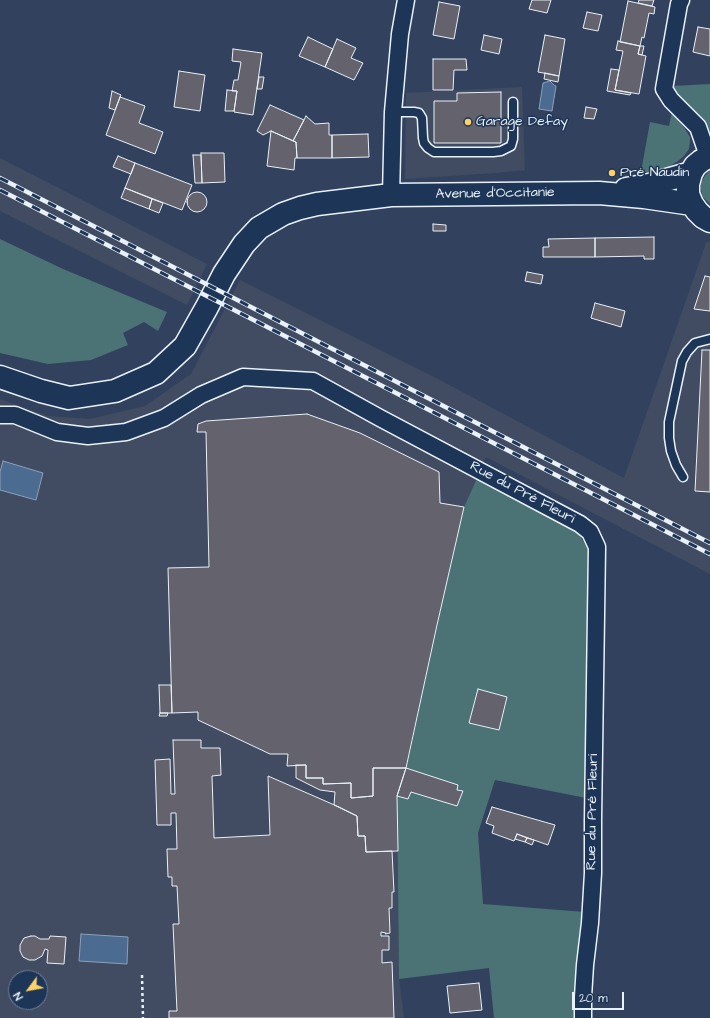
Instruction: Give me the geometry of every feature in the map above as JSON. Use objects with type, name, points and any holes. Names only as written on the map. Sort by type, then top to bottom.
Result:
[{"type":"main road","points":[[709,156],[695,166],[688,184],[688,194],[696,211],[710,221]]},
{"type":"main road","name":"Avenue d'Occitanie","points":[[599,193],[649,185],[691,174]]},
{"type":"main road","name":"Avenue d'Occitanie","points":[[0,377],[41,391],[69,398],[115,391],[156,373],[185,346],[224,274],[244,244],[259,228],[283,214],[300,208],[317,204],[391,195],[599,193],[644,197],[692,204]]},
{"type":"street","points":[[391,195],[394,112],[400,34],[406,0]]},
{"type":"street","points":[[682,0],[679,4],[664,89],[671,100],[698,127],[709,156]]},
{"type":"street","name":"Rue du Pré Fleuri","points":[[0,414],[15,415],[57,432],[88,436],[126,432],[164,418],[201,395],[243,377],[313,381],[387,422],[580,524],[590,532],[597,547],[593,873],[590,923],[582,997],[582,1018]]},
{"type":"lane","points":[[394,112],[414,112],[419,114],[422,118],[424,143],[434,152],[493,152],[501,151],[511,146],[513,139],[513,102]]},
{"type":"lane","points":[[683,477],[676,465],[671,451],[669,422],[682,360],[695,343],[710,339]]},
{"type":"path","points":[[142,975],[142,1018]]},
{"type":"shaded area","points":[[550,81],[556,86],[552,111],[539,109],[543,83]]},
{"type":"shaded area","points":[[522,87],[525,170],[405,179],[406,93]]},
{"type":"shaded area","points":[[0,158],[207,264],[187,305],[0,211]]},
{"type":"shaded area","points":[[710,241],[710,574],[486,457],[464,507],[408,761],[397,796],[399,979],[404,1018],[0,1018],[0,399],[48,416],[90,419],[145,406],[191,374],[240,280],[438,379],[624,478],[706,243]]},
{"type":"shaded area","points":[[3,461],[43,473],[36,500],[0,490],[0,472]]},
{"type":"shaded area","points":[[81,934],[128,937],[127,964],[79,961]]},
{"type":"green space","points":[[710,84],[710,138],[676,97],[672,86]]},
{"type":"green space","points":[[672,112],[690,137],[689,149],[684,156],[664,170],[641,172],[650,122],[669,126]]},
{"type":"green space","points":[[710,170],[710,204],[703,197],[701,183]]},
{"type":"green space","points":[[0,239],[63,269],[167,312],[158,331],[144,322],[123,333],[128,345],[91,360],[48,364],[0,353]]},
{"type":"green space","points":[[477,478],[576,530],[591,553],[586,798],[495,780],[478,833],[483,904],[585,912],[578,1018],[494,1018],[489,968],[399,979],[397,796],[408,761],[464,507]]},
{"type":"building","points":[[532,0],[551,0],[547,13],[529,9]]},
{"type":"building","points":[[639,0],[654,0],[652,6],[638,3]]},
{"type":"building","points":[[628,1],[655,7],[654,14],[649,13],[644,38],[642,37],[640,46],[620,42]]},
{"type":"building","points":[[439,2],[460,6],[454,39],[433,35]]},
{"type":"building","points":[[587,12],[602,15],[598,31],[583,28]]},
{"type":"building","points":[[698,27],[710,29],[710,56],[693,52]]},
{"type":"building","points":[[484,35],[502,39],[499,54],[481,50]]},
{"type":"building","points":[[545,35],[565,39],[559,76],[538,72]]},
{"type":"building","points":[[308,37],[333,49],[325,67],[299,56]]},
{"type":"building","points":[[337,39],[356,48],[351,58],[363,63],[354,80],[325,67]]},
{"type":"building","points":[[618,41],[640,46],[638,54],[646,56],[639,94],[615,90],[623,51],[616,50]]},
{"type":"building","points":[[640,46],[644,46],[642,55],[638,54]]},
{"type":"building","points":[[233,49],[262,53],[253,115],[234,112],[237,91],[232,91],[234,80],[238,80],[241,62],[232,61]]},
{"type":"building","points":[[433,59],[466,59],[467,70],[454,70],[453,90],[433,90]]},
{"type":"building","points":[[611,69],[619,70],[615,90],[631,93],[630,95],[607,91]]},
{"type":"building","points":[[179,71],[205,75],[200,111],[174,107]]},
{"type":"building","points":[[545,73],[559,76],[558,82],[544,79]]},
{"type":"building","points":[[259,77],[264,77],[262,89],[257,89]]},
{"type":"building","points":[[227,90],[237,91],[234,111],[225,111]]},
{"type":"building","points":[[112,91],[121,95],[115,110],[109,108]]},
{"type":"building","name":"Garage Defay","points":[[501,92],[501,143],[434,143],[434,101],[457,101],[457,93]]},
{"type":"building","points":[[120,97],[145,106],[139,123],[163,132],[155,154],[106,135]]},
{"type":"building","points":[[270,105],[304,120],[293,141],[271,131],[263,135],[257,131]]},
{"type":"building","points":[[586,107],[597,109],[594,119],[584,118]]},
{"type":"building","points":[[306,116],[315,124],[329,123],[329,135],[332,135],[332,158],[297,158],[296,142],[293,141]]},
{"type":"building","points":[[271,131],[296,142],[297,158],[295,158],[294,170],[267,166]]},
{"type":"building","points":[[368,134],[369,157],[332,158],[332,135]]},
{"type":"building","points":[[201,153],[224,153],[225,182],[202,183]]},
{"type":"building","points":[[193,155],[201,155],[202,183],[195,183]]},
{"type":"building","points":[[118,156],[135,163],[131,174],[113,167]]},
{"type":"building","points":[[135,163],[192,185],[182,210],[125,188]]},
{"type":"building","points":[[125,188],[152,199],[149,209],[121,198]]},
{"type":"building","points":[[197,192],[204,195],[207,202],[204,209],[197,212],[190,209],[187,202],[190,195]]},
{"type":"building","points":[[152,199],[163,203],[159,213],[149,209]]},
{"type":"building","points":[[433,224],[446,225],[446,231],[433,231]]},
{"type":"building","points":[[654,237],[654,259],[644,259],[644,256],[595,257],[595,238]]},
{"type":"building","points":[[595,238],[595,257],[543,257],[543,247],[549,247],[548,239]]},
{"type":"building","points":[[527,272],[543,275],[541,284],[525,281]]},
{"type":"building","points":[[705,276],[710,277],[710,311],[694,309]]},
{"type":"building","points":[[595,303],[625,311],[621,327],[591,318]]},
{"type":"building","points":[[702,350],[710,350],[710,492],[695,491]]},
{"type":"building","points":[[307,414],[360,433],[439,472],[440,503],[464,507],[406,768],[373,768],[373,796],[351,798],[351,783],[323,784],[323,778],[306,778],[306,765],[287,766],[288,754],[270,754],[198,720],[198,712],[172,713],[168,568],[209,567],[206,432],[197,432],[198,424],[206,421]]},
{"type":"building","points":[[159,685],[171,685],[172,713],[160,713]]},
{"type":"building","points":[[478,689],[507,697],[499,730],[469,723]]},
{"type":"building","points":[[160,713],[168,713],[167,716],[159,716]]},
{"type":"building","points":[[173,740],[201,740],[201,748],[220,748],[221,775],[212,776],[214,838],[270,835],[268,776],[357,816],[358,836],[365,836],[366,852],[392,851],[394,892],[392,892],[392,908],[389,908],[390,933],[385,934],[386,933],[381,932],[381,936],[389,936],[389,950],[382,950],[382,963],[392,962],[394,1018],[169,1018],[169,1011],[177,1011],[173,924],[179,924],[177,886],[172,886],[172,877],[168,877],[167,849],[177,849],[176,813],[171,813],[171,825],[157,825],[155,760],[170,759],[171,794],[175,794]]},
{"type":"building","points":[[296,765],[306,765],[306,778],[323,778],[323,784],[351,783],[351,798],[373,796],[373,768],[406,768],[397,796],[398,851],[366,852],[365,836],[358,836],[357,816],[334,805],[335,792],[320,790],[296,778]]},
{"type":"building","points":[[406,768],[458,785],[457,790],[463,791],[457,806],[411,792],[408,799],[397,796]]},
{"type":"building","points":[[492,807],[555,825],[548,845],[517,834],[514,841],[492,833],[494,826],[486,823]]},
{"type":"building","points":[[517,834],[527,838],[525,842],[515,839]]},
{"type":"building","points":[[527,838],[534,840],[532,845],[525,842]]},
{"type":"building","points":[[35,936],[40,939],[49,939],[50,936],[66,937],[64,964],[47,963],[48,950],[45,949],[42,956],[35,960],[29,960],[23,957],[20,951],[20,945],[24,938]]},
{"type":"building","points":[[479,983],[482,1010],[450,1013],[447,986]]},
{"type":"railway","points":[[0,178],[710,543]]},
{"type":"railway","points":[[0,190],[710,554]]},
{"type":"place","name":"Garage Defay","points":[[468,122]]},
{"type":"place","name":"Pré Naudin","points":[[612,173]]}]
